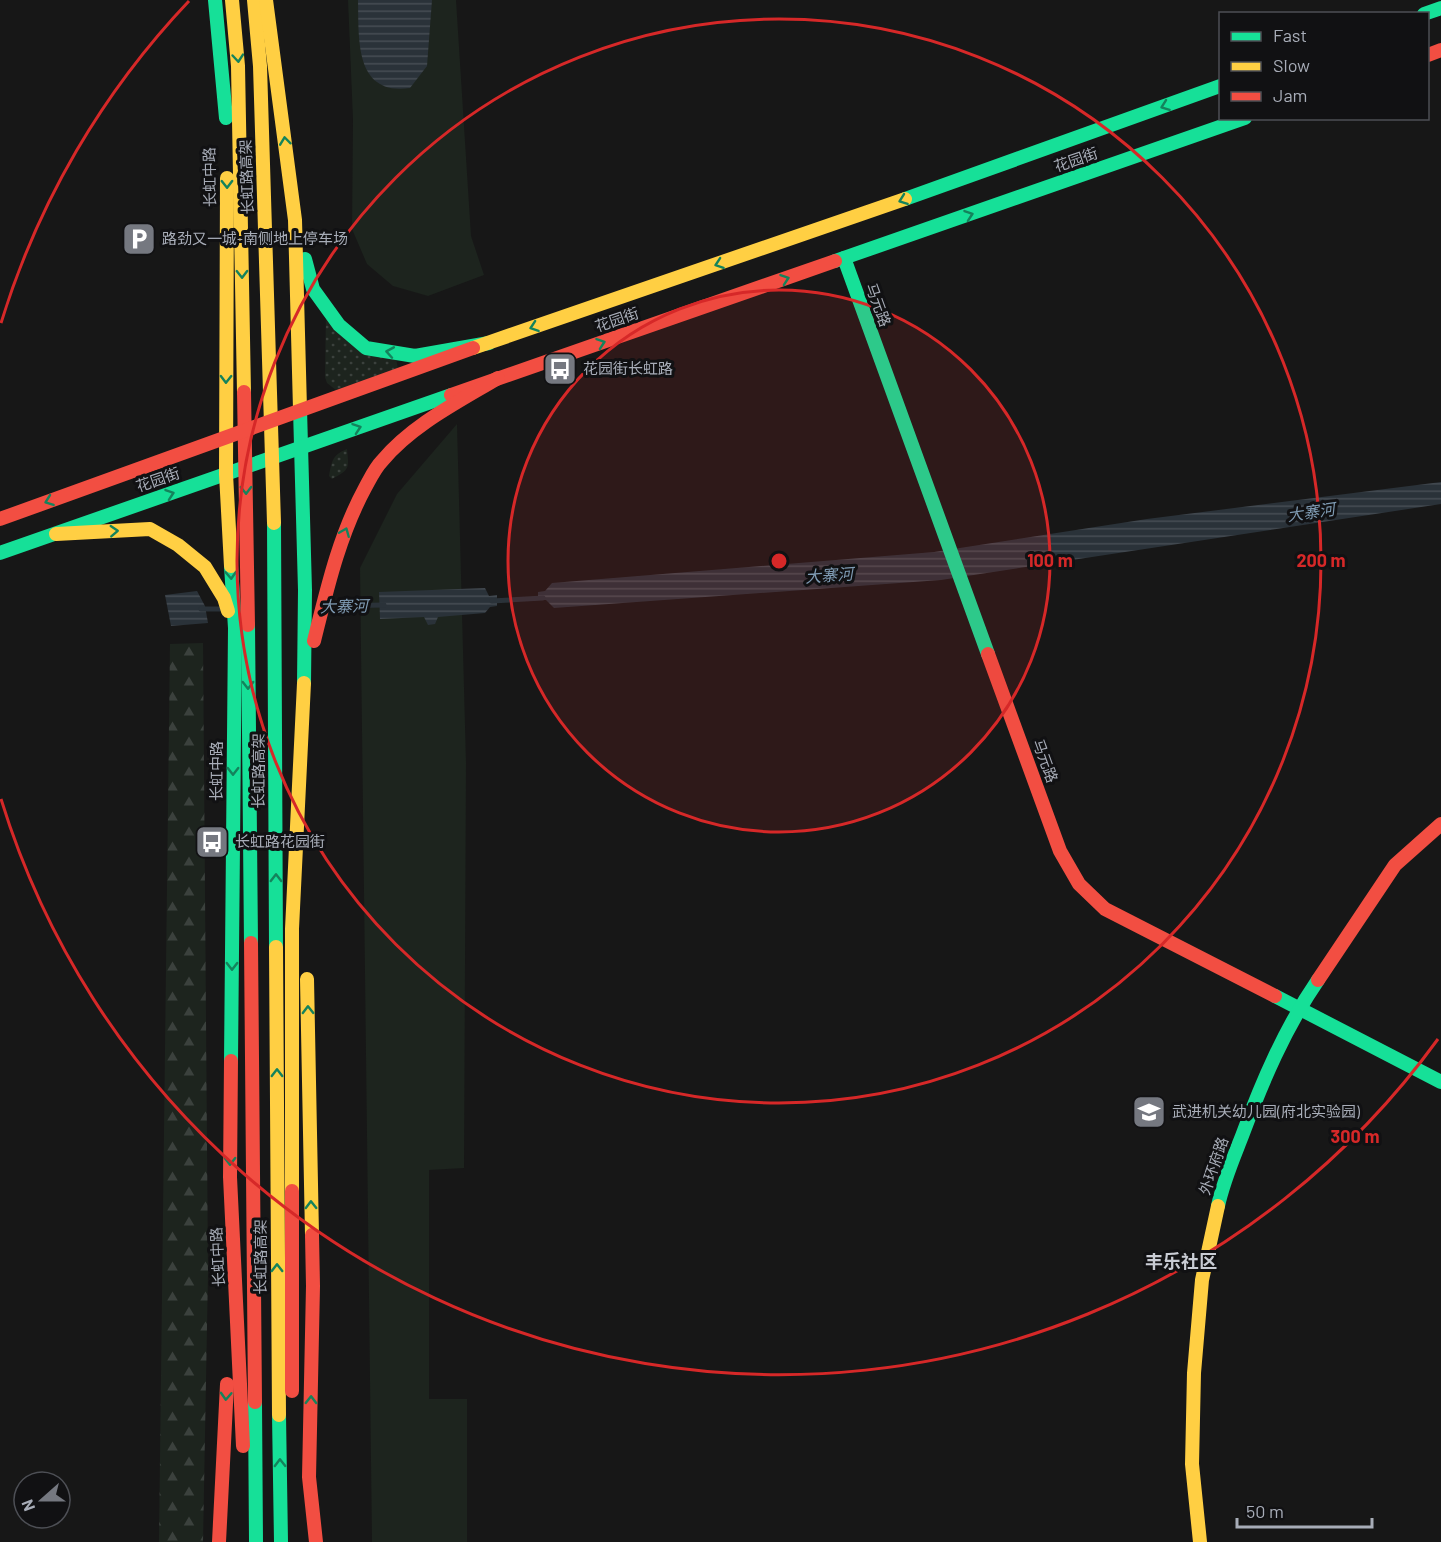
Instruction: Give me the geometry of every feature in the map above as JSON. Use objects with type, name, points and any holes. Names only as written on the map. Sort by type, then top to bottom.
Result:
[{"type":"main road","name":"长虹中路","points":[[215,0],[225,92],[225,437],[228,599],[234,628],[230,1177],[245,1542]]},
{"type":"main road","name":"长虹路高架","points":[[232,0],[238,66],[247,512],[256,1542]]},
{"type":"main road","name":"长虹路高架","points":[[254,0],[260,66],[274,518],[281,1542]]},
{"type":"main road","points":[[267,3],[295,220],[313,289],[339,325],[366,348],[415,356],[489,343]]},
{"type":"main road","name":"花园街","points":[[0,519],[489,343],[833,225],[1219,87]]},
{"type":"main road","name":"花园街","points":[[0,554],[1239,120]]},
{"type":"main road","points":[[295,220],[288,339],[301,410],[305,590],[311,624]]},
{"type":"main road","name":"马元路","points":[[844,258],[1060,851],[1079,884],[1105,909],[1441,1082]]},
{"type":"main road","points":[[226,342],[288,339]]},
{"type":"main road","points":[[292,1542],[292,929],[303,681],[311,624],[357,501],[381,461],[424,425],[498,378]]},
{"type":"main road","points":[[56,534],[150,529],[178,545],[205,567],[228,599]]},
{"type":"main road","points":[[303,681],[306,916]]},
{"type":"main road","name":"外环府路","points":[[1200,1542],[1192,1464],[1194,1373],[1202,1280],[1222,1188],[1259,1090],[1299,1008],[1395,865],[1441,824]]},
{"type":"main road","points":[[307,963],[313,1286],[309,1478],[316,1542]]},
{"type":"main road","points":[[219,1542],[234,1253]]},
{"type":"main road","points":[[245,1542],[254,1346]]},
{"type":"green space","points":[[348,0],[456,0],[471,236],[484,275],[428,296],[393,286],[367,264],[352,229],[353,120]]},
{"type":"green space","points":[[326,313],[396,359],[398,369],[336,390],[327,383],[325,377]]},
{"type":"green space","points":[[457,424],[466,763],[464,1168],[429,1170],[429,1399],[467,1399],[467,1542],[372,1542],[360,568],[397,494]]},
{"type":"green space","points":[[347,449],[347,468],[332,479],[329,476],[334,459]]},
{"type":"green space","points":[[203,643],[208,1272],[203,1542],[159,1542],[170,644]]},
{"type":"water","points":[[358,0],[432,0],[427,66],[410,88],[392,88],[378,83],[369,74],[360,47]]},
{"type":"water","points":[[1441,482],[1441,504],[941,580],[554,608],[546,600],[538,600],[538,592],[545,591],[552,583],[934,552],[1147,519]]},
{"type":"water","points":[[485,588],[489,596],[497,595],[497,606],[490,607],[485,613],[438,617],[435,624],[428,625],[424,617],[380,619],[379,592]]},
{"type":"water","points":[[197,591],[205,606],[208,623],[171,626],[165,595]]},
{"type":"waterway","name":"大寨河","points":[[492,601],[543,598]]},
{"type":"waterway","name":"大寨河","points":[[327,606],[384,605]]},
{"type":"waterway","name":"大寨河","points":[[201,609],[222,609]]},
{"type":"traffic: fast","points":[[215,0],[226,118]]},
{"type":"traffic: fast","points":[[1429,12],[1441,8]]},
{"type":"traffic: fast","points":[[905,199],[1219,86]]},
{"type":"traffic: fast","points":[[835,261],[1239,120]]},
{"type":"traffic: fast","points":[[844,258],[988,654]]},
{"type":"traffic: fast","points":[[305,259],[313,289],[339,325],[366,348],[415,356],[489,343]]},
{"type":"traffic: fast","points":[[0,553],[451,395]]},
{"type":"traffic: fast","points":[[300,409],[305,590],[304,683]]},
{"type":"traffic: fast","points":[[274,523],[276,947]]},
{"type":"traffic: fast","points":[[231,566],[235,628],[231,1061]]},
{"type":"traffic: fast","points":[[248,625],[251,943]]},
{"type":"traffic: fast","points":[[1218,1206],[1228,1171],[1266,1076],[1295,1017],[1318,980]]},
{"type":"traffic: fast","points":[[1275,996],[1441,1082]]},
{"type":"traffic: fast","points":[[255,1402],[256,1542]]},
{"type":"traffic: fast","points":[[279,1415],[281,1542]]},
{"type":"traffic: slow","points":[[232,0],[238,66],[244,392]]},
{"type":"traffic: slow","points":[[254,0],[260,66],[274,523]]},
{"type":"traffic: slow","points":[[266,0],[295,220],[300,409]]},
{"type":"traffic: slow","points":[[227,178],[226,474],[231,566]]},
{"type":"traffic: slow","points":[[473,348],[905,199]]},
{"type":"traffic: slow","points":[[56,534],[150,529],[178,545],[205,567],[224,598],[228,611]]},
{"type":"traffic: slow","points":[[292,1191],[292,929],[304,683]]},
{"type":"traffic: slow","points":[[276,947],[279,1415]]},
{"type":"traffic: slow","points":[[307,979],[312,1235]]},
{"type":"traffic: slow","points":[[1200,1542],[1192,1464],[1194,1373],[1202,1280],[1218,1206]]},
{"type":"traffic: jam","points":[[1429,55],[1441,50]]},
{"type":"traffic: jam","points":[[451,395],[835,261]]},
{"type":"traffic: jam","points":[[0,519],[473,348]]},
{"type":"traffic: jam","points":[[314,641],[341,544],[356,506],[377,467],[394,448],[421,425],[498,378]]},
{"type":"traffic: jam","points":[[244,392],[248,625]]},
{"type":"traffic: jam","points":[[988,654],[1060,851],[1079,884],[1105,909],[1275,996]]},
{"type":"traffic: jam","points":[[1318,980],[1395,865],[1441,824]]},
{"type":"traffic: jam","points":[[251,943],[255,1402]]},
{"type":"traffic: jam","points":[[231,1061],[230,1177],[243,1446]]},
{"type":"traffic: jam","points":[[292,1191],[292,1391]]},
{"type":"traffic: jam","points":[[312,1235],[309,1477],[316,1542]]},
{"type":"traffic: jam","points":[[219,1542],[227,1384]]},
{"type":"place","name":"路劲又一城-南侧地上停车场","points":[[139,239]]},
{"type":"place","name":"花园街长虹路","points":[[560,369]]},
{"type":"place","name":"长虹路花园街","points":[[212,842]]},
{"type":"place","name":"武进机关幼儿园(府北实验园)","points":[[1149,1112]]},
{"type":"district","name":"丰乐社区","points":[[1181,1262]]}]
